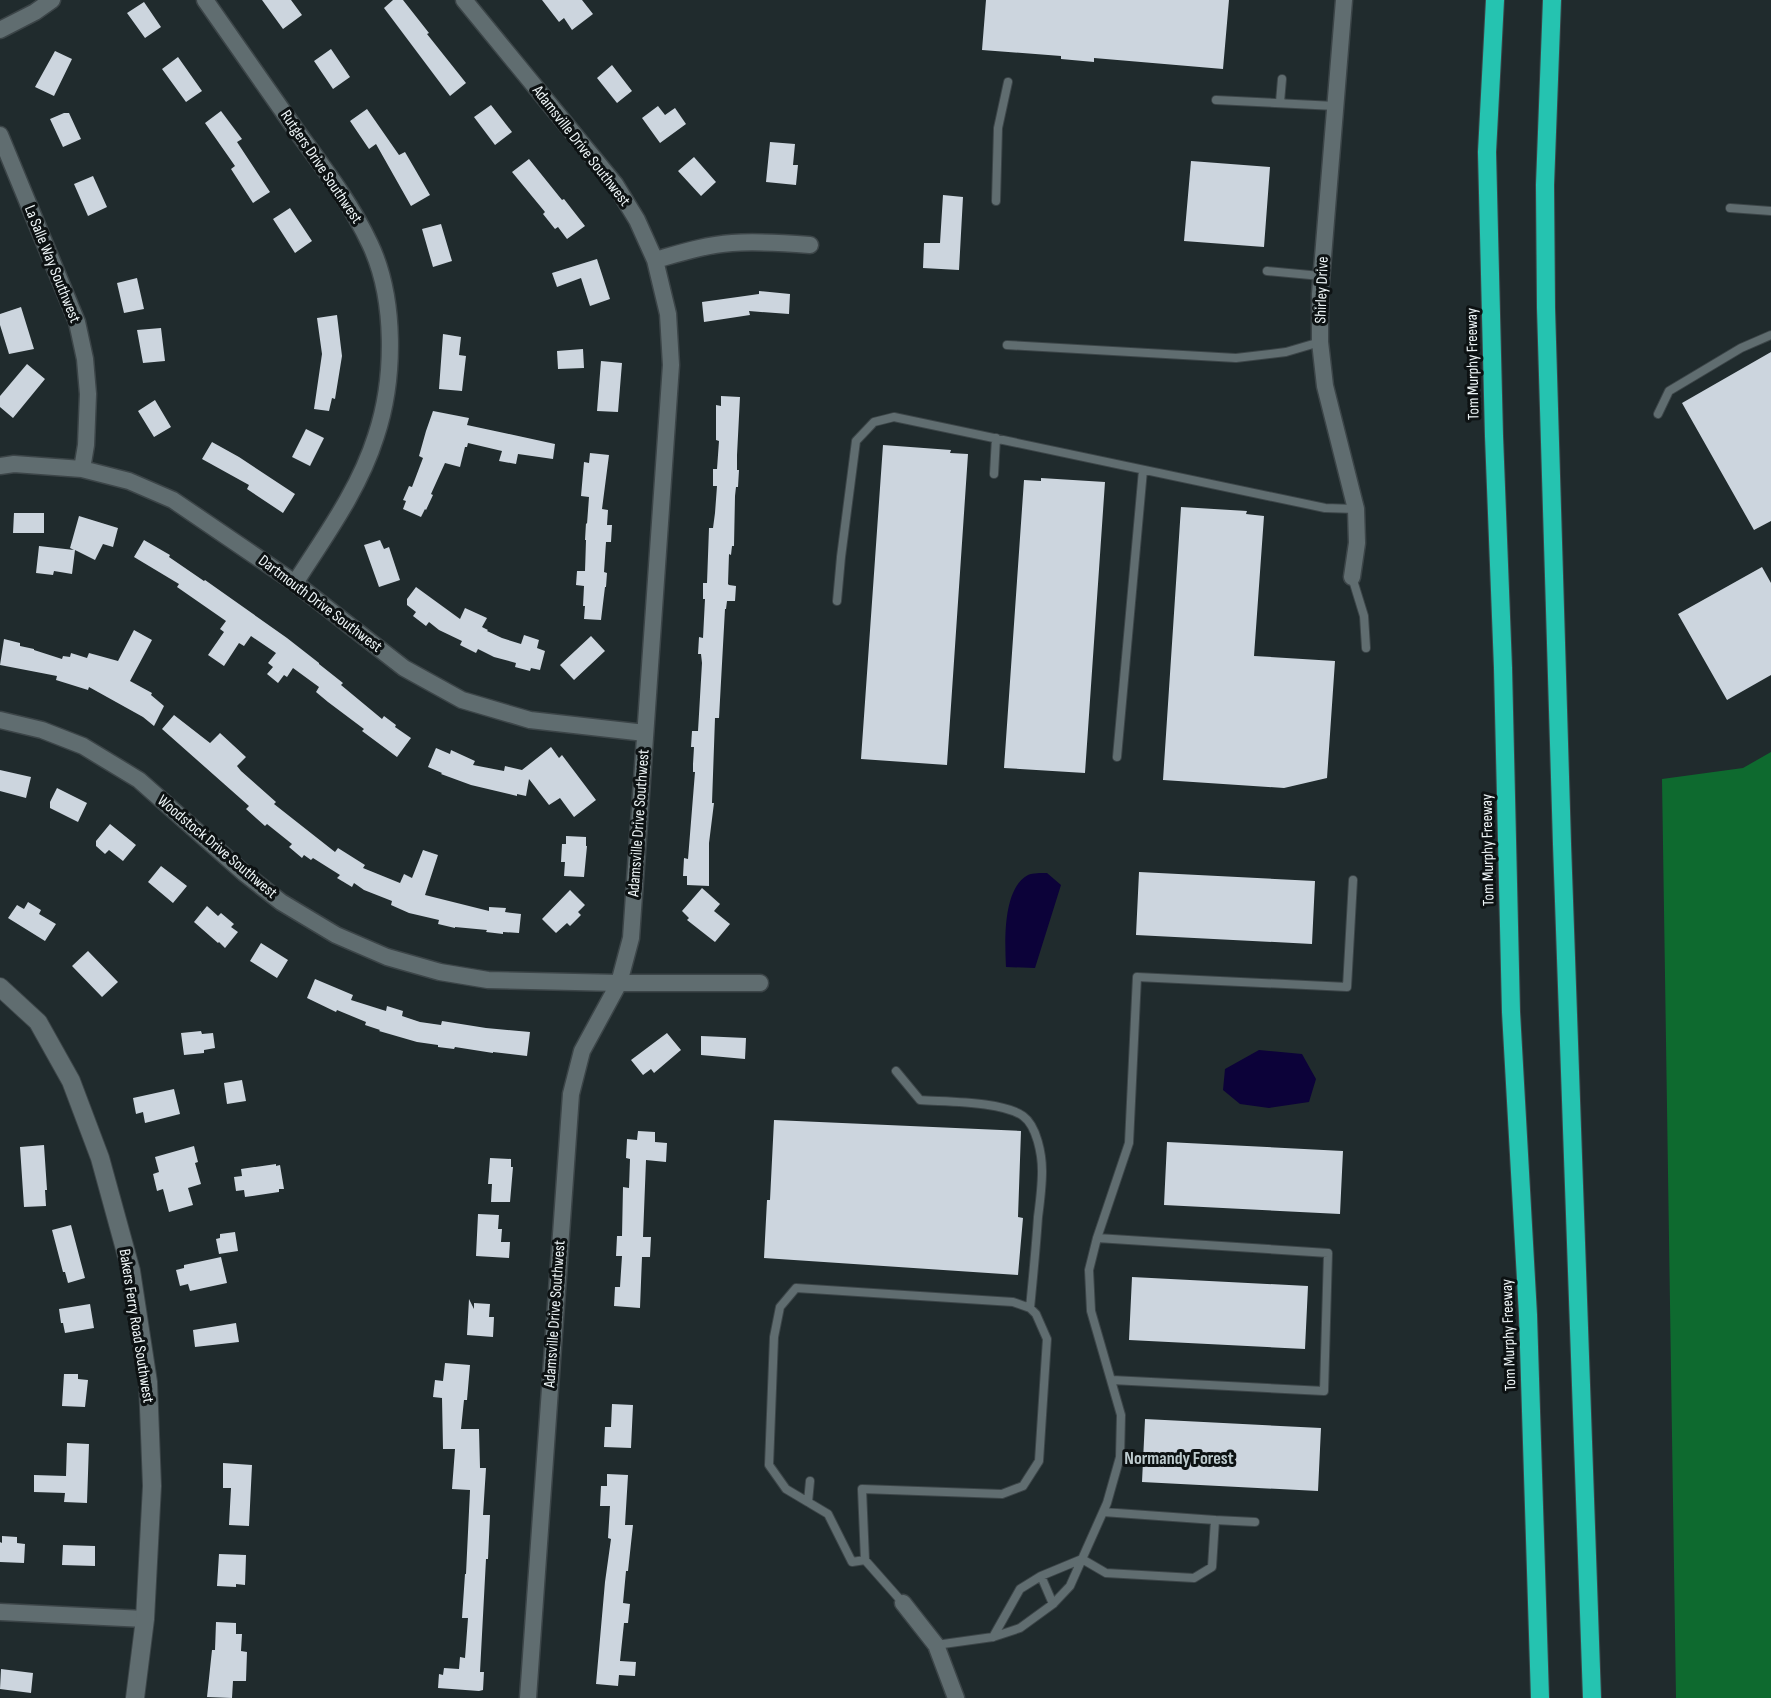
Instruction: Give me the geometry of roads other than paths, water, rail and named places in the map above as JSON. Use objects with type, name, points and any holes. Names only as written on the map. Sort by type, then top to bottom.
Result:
[{"type":"highway","name":"Tom Murphy Freeway","points":[[1495,0],[1487,152],[1494,436],[1504,691],[1511,1012],[1528,1315],[1540,1698]]},
{"type":"highway","points":[[1552,0],[1545,185],[1546,308],[1592,1698]]},
{"type":"street","points":[[0,30],[35,12],[52,0]]},
{"type":"street","name":"Rutgers Drive Southwest","points":[[205,0],[349,204],[371,246],[385,290],[390,356],[385,398],[376,436],[352,494],[295,583]]},
{"type":"street","name":"Shirley Drive","points":[[1344,0],[1321,276],[1320,342],[1325,386],[1356,509],[1357,543],[1352,577]]},
{"type":"street","name":"Adamsville Drive Southwest","points":[[466,1],[615,184],[638,220],[655,260],[668,314],[671,365],[631,938],[619,983],[582,1051],[571,1094],[528,1698]]},
{"type":"street","name":"La Salle Way Southwest","points":[[0,135],[77,322],[85,359],[88,394],[86,445],[82,469]]},
{"type":"street","points":[[655,260],[693,249],[731,243],[771,242],[810,245]]},
{"type":"street","name":"Dartmouth Drive Southwest","points":[[0,466],[14,464],[82,469],[129,481],[173,500],[295,583],[404,668],[462,700],[530,720],[645,733]]},
{"type":"street","name":"Woodstock Drive Southwest","points":[[0,720],[42,730],[83,746],[139,780],[244,873],[281,902],[336,935],[387,957],[440,972],[488,980],[760,983]]},
{"type":"street","name":"Bakers Ferry Road Southwest","points":[[0,987],[38,1022],[71,1081],[100,1158],[131,1271],[148,1382],[152,1486],[145,1619],[135,1698]]},
{"type":"street","points":[[903,1603],[936,1645],[956,1698]]},
{"type":"street","points":[[0,1612],[145,1619]]},
{"type":"lane","points":[[1280,102],[1282,79]]},
{"type":"lane","points":[[996,201],[998,128],[1008,82]]},
{"type":"lane","points":[[1216,100],[1335,106]]},
{"type":"lane","points":[[1730,208],[1771,211]]},
{"type":"lane","points":[[1267,271],[1321,276]]},
{"type":"lane","points":[[1658,414],[1669,391],[1741,348],[1771,335]]},
{"type":"lane","points":[[1007,345],[1236,358],[1286,352],[1320,342]]},
{"type":"lane","points":[[837,601],[856,441],[873,422],[894,417],[1325,508],[1356,509]]},
{"type":"lane","points":[[994,474],[996,438]]},
{"type":"lane","points":[[1118,757],[1143,470]]},
{"type":"lane","points":[[1352,577],[1364,616],[1366,648]]},
{"type":"lane","points":[[936,1645],[993,1637],[1020,1628],[1053,1604],[1070,1586],[1103,1512],[1120,1457],[1122,1416],[1091,1311],[1089,1270],[1097,1238],[1129,1143],[1137,977],[1347,987],[1353,880]]},
{"type":"lane","points":[[896,1071],[920,1100],[981,1104],[1003,1108],[1026,1118],[1035,1132],[1040,1145],[1042,1171],[1030,1308]]},
{"type":"lane","points":[[1097,1238],[1328,1253],[1324,1391],[1112,1380]]},
{"type":"lane","points":[[865,1560],[852,1562],[828,1514],[786,1489],[769,1465],[774,1337],[780,1307],[796,1288],[1013,1302],[1030,1308],[1036,1314],[1047,1339],[1039,1461],[1023,1486],[1002,1494],[862,1489],[865,1560],[903,1603]]},
{"type":"lane","points":[[808,1502],[810,1481]]},
{"type":"lane","points":[[1103,1512],[1256,1522]]},
{"type":"lane","points":[[1082,1559],[1106,1573],[1194,1578],[1212,1567],[1215,1520]]},
{"type":"lane","points":[[993,1637],[1020,1589],[1041,1576],[1082,1559]]},
{"type":"lane","points":[[1041,1576],[1053,1604]]},
{"type":"district","name":"Normandy Forest","points":[[1179,1458]]}]
